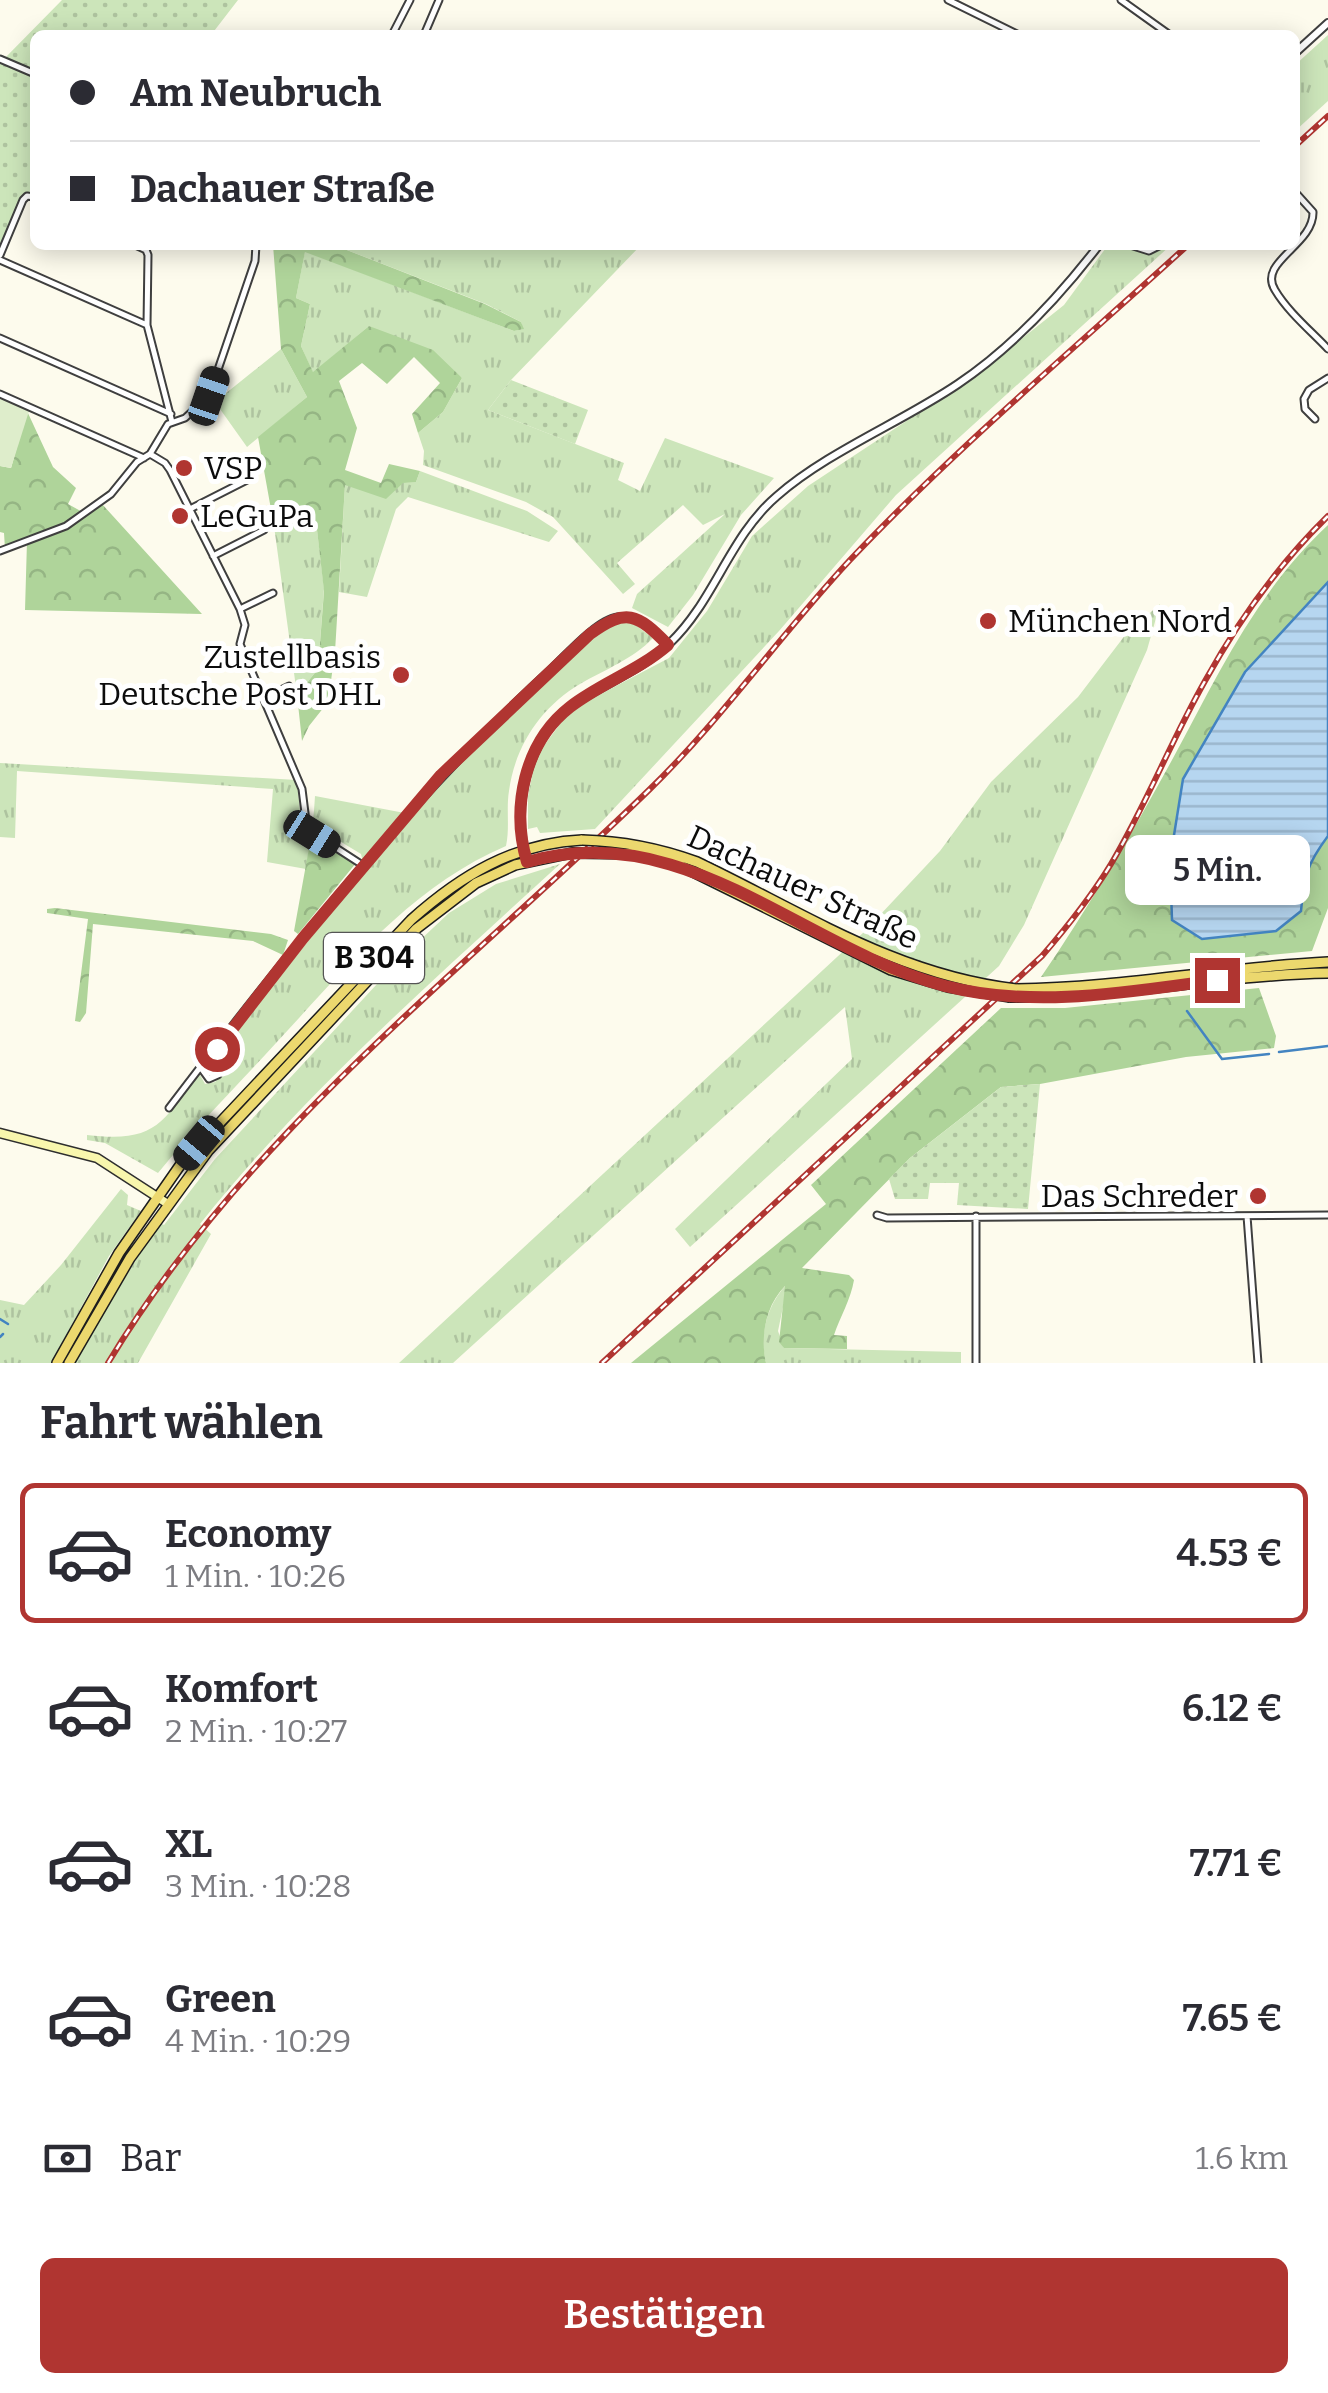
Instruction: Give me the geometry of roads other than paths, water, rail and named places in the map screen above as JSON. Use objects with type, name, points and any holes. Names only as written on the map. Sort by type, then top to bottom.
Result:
[{"type":"main road","name":"Dachauer Straße","points":[[158,1196],[199,1143],[412,920],[465,876],[524,850],[582,840],[641,845],[672,853],[898,961],[1013,993]]},
{"type":"main road","name":"Dachauer Straße","points":[[168,1204],[233,1122],[416,929],[476,883],[527,862],[572,854],[639,854],[679,865],[891,970],[948,987],[1065,997],[1249,966],[1328,962]]},
{"type":"main road","name":"Dachauer Straße","points":[[1146,984],[1328,973]]},
{"type":"main road","points":[[0,1134],[81,1151],[108,1162],[168,1204]]},
{"type":"main road","name":"B 304","points":[[57,1363],[118,1253],[158,1196]]},
{"type":"main road","name":"B 304","points":[[68,1363],[120,1274],[168,1204]]},
{"type":"street","points":[[395,30],[410,0]]},
{"type":"street","points":[[426,30],[439,0]]},
{"type":"street","points":[[948,0],[965,3],[1010,30]]},
{"type":"street","points":[[1121,0],[1163,30]]},
{"type":"street","points":[[1300,49],[1328,23]]},
{"type":"street","points":[[0,59],[30,72]]},
{"type":"street","points":[[30,196],[22,200],[0,257],[147,325]]},
{"type":"street","points":[[1300,198],[1313,212],[1313,222],[1300,242]]},
{"type":"street","points":[[0,551],[66,526],[111,494],[147,456],[170,420],[147,325],[146,250]]},
{"type":"street","points":[[0,338],[170,420],[184,418],[209,396],[256,250]]},
{"type":"street","points":[[527,862],[520,810],[523,784],[544,736],[567,709],[668,645],[704,602],[748,526],[779,494],[975,372],[1044,311],[1094,250]]},
{"type":"street","points":[[1292,250],[1272,272],[1271,281],[1277,294],[1328,349]]},
{"type":"street","points":[[1315,419],[1305,409],[1304,399],[1309,390],[1328,378]]},
{"type":"street","points":[[0,394],[165,463],[240,609],[244,624],[240,644],[302,790],[307,829],[364,866]]},
{"type":"street","points":[[190,509],[249,478]]},
{"type":"street","points":[[213,556],[264,530]]},
{"type":"street","points":[[240,609],[273,593]]},
{"type":"street","points":[[169,1108],[441,775],[528,690],[617,616],[632,618],[668,645]]},
{"type":"street","points":[[264,698],[288,686]]},
{"type":"street","points":[[200,1066],[208,1078],[218,1075],[218,1044]]},
{"type":"street","points":[[876,1215],[1328,1215]]},
{"type":"street","points":[[976,1216],[976,1363]]},
{"type":"street","points":[[1247,1216],[1258,1363]]},
{"type":"water","points":[[1328,582],[1328,836],[1308,871],[1301,911],[1276,931],[1202,939],[1172,920],[1170,860],[1183,779],[1245,672]]},
{"type":"waterway","points":[[1187,1011],[1222,1059],[1269,1054]]},
{"type":"waterway","points":[[1279,1052],[1328,1046]]},
{"type":"waterway","points":[[0,1319],[8,1324]]},
{"type":"waterway","points":[[0,1337],[3,1334]]},
{"type":"railway","points":[[1300,141],[1328,116]]},
{"type":"railway","points":[[108,1363],[163,1280],[224,1203],[290,1130],[359,1060],[676,763],[824,589],[890,519],[1182,250]]},
{"type":"railway","points":[[602,1363],[1042,956],[1111,864],[1231,637],[1276,573],[1328,516]]},
{"type":"place","name":"VSP","points":[[184,468]]},
{"type":"place","name":"LeGuPa","points":[[180,516]]},
{"type":"place","name":"München Nord","points":[[988,621]]},
{"type":"place","name":"Zustellbasis Deutsche Post DHL","points":[[401,675]]},
{"type":"place","name":"Das Schreder","points":[[1258,1196]]}]
